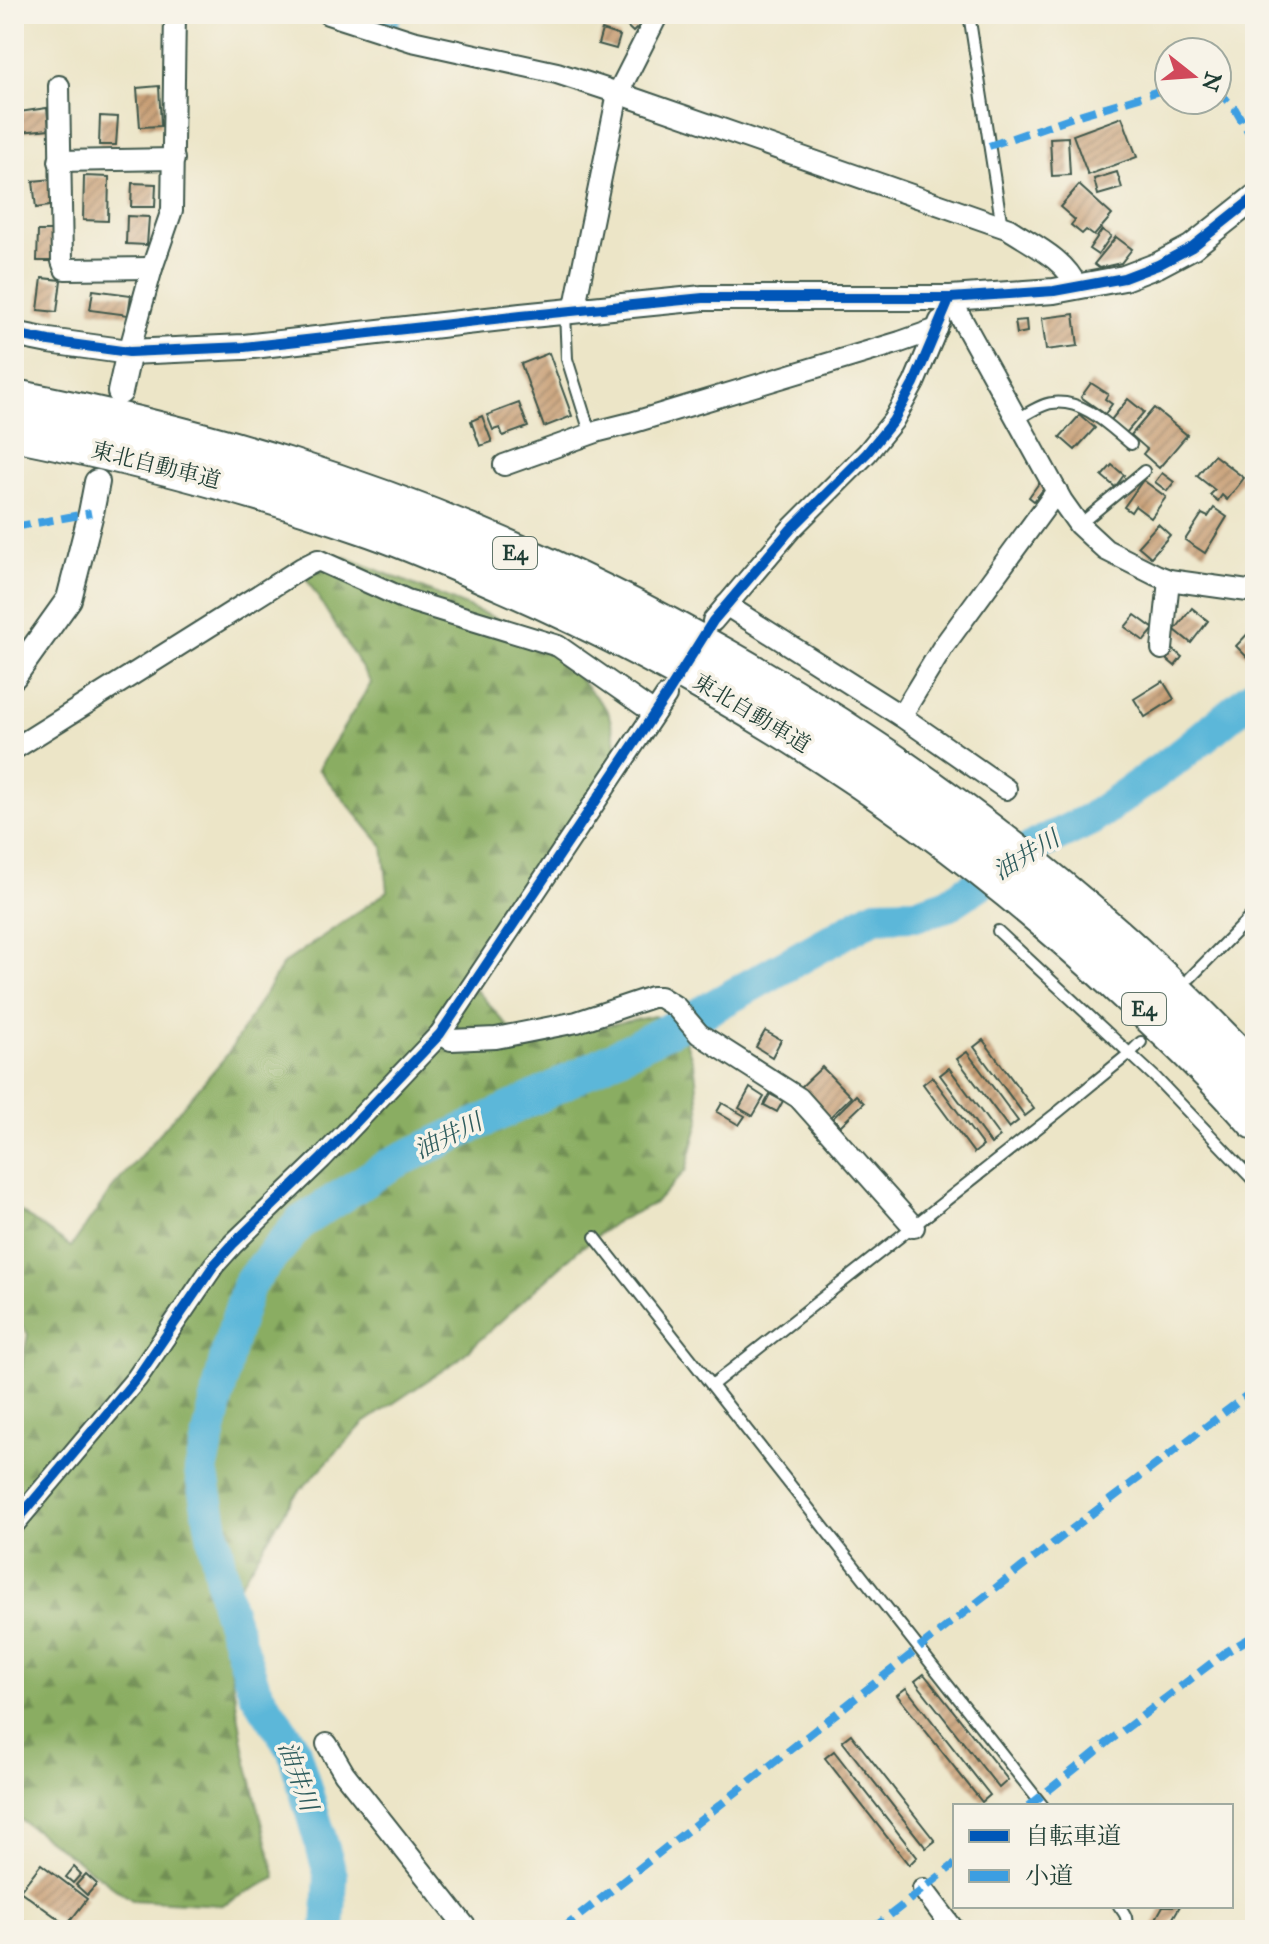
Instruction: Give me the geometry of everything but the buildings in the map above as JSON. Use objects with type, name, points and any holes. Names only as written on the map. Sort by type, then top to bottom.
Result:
[{"type":"highway","name":"東北自動車道","points":[[14,398],[99,415],[287,466],[458,528],[561,573],[714,652],[863,742],[969,816],[1039,893],[1097,965],[1187,1049],[1255,1121]]},
{"type":"highway","name":"東北自動車道","points":[[14,432],[202,476],[367,527],[546,602],[628,642],[760,715],[846,769],[936,832],[1117,937],[1255,1072]]},
{"type":"street","points":[[120,392],[152,268],[172,210],[175,14]]},
{"type":"street","points":[[328,14],[412,41],[557,73],[1009,229],[1062,264],[1077,287]]},
{"type":"street","points":[[570,311],[618,93],[658,14]]},
{"type":"street","points":[[59,86],[62,261],[65,269],[152,268]]},
{"type":"street","points":[[59,161],[174,159]]},
{"type":"street","points":[[14,334],[129,352],[244,347],[703,298],[950,298],[1054,291],[1124,278],[1158,265],[1192,247],[1255,197]]},
{"type":"street","points":[[713,621],[791,529],[867,453],[893,421],[914,383],[950,298]]},
{"type":"street","points":[[950,298],[1016,420],[1079,525],[1106,550],[1169,580],[1255,592]]},
{"type":"street","points":[[504,465],[599,431],[937,329]]},
{"type":"street","points":[[14,676],[69,599],[97,482]]},
{"type":"street","points":[[901,716],[943,647],[1057,491]]},
{"type":"street","points":[[14,749],[318,560],[407,600],[558,646],[660,705],[440,1034],[214,1265],[137,1378],[14,1524]]},
{"type":"street","points":[[1162,649],[1169,580]]},
{"type":"street","points":[[726,605],[901,716],[1006,789]]},
{"type":"street","points":[[440,1034],[451,1040],[496,1038],[577,1022],[660,997],[676,1007],[699,1034],[799,1098],[914,1227]]},
{"type":"street","points":[[327,1744],[344,1773],[468,1930]]},
{"type":"street","points":[[923,1889],[954,1930]]},
{"type":"lane","points":[[969,14],[1002,227]]},
{"type":"lane","points":[[570,311],[567,359],[588,426],[599,431]]},
{"type":"lane","points":[[1016,420],[1051,403],[1082,407],[1131,444]]},
{"type":"lane","points":[[1079,525],[1144,471]]},
{"type":"lane","points":[[1190,978],[1255,912]]},
{"type":"lane","points":[[998,931],[1130,1053],[1255,1182]]},
{"type":"lane","points":[[712,1385],[914,1227],[1141,1042]]},
{"type":"lane","points":[[595,1237],[1041,1804]]},
{"type":"lane","points":[[1121,1908],[1128,1922],[1124,1930]]},
{"type":"green space","points":[[345,557],[542,637],[608,711],[622,767],[469,981],[521,1042],[654,1016],[674,1025],[685,1039],[695,1069],[700,1118],[686,1170],[655,1203],[614,1223],[576,1252],[458,1360],[364,1423],[293,1498],[221,1615],[245,1754],[276,1878],[222,1905],[132,1900],[14,1815],[14,1403],[28,1334],[14,1315],[14,1207],[71,1247],[111,1190],[227,1055],[283,964],[388,891],[383,846],[318,769],[371,683],[303,573]]},
{"type":"waterway","points":[[363,14],[396,25],[398,14]]},
{"type":"waterway","name":"油井川","points":[[328,1930],[331,1876],[293,1748],[255,1691],[227,1605],[201,1471],[229,1347],[249,1283],[301,1222],[391,1164],[538,1096],[696,1016],[876,915],[918,914],[947,905],[1037,845],[1091,819],[1177,758],[1255,694]]},
{"type":"marked path","points":[[989,146],[1153,93]]},
{"type":"marked path","points":[[1233,107],[1255,143]]},
{"type":"marked path","points":[[14,527],[91,513]]},
{"type":"marked path","points":[[561,1930],[1021,1568],[1255,1389]]},
{"type":"marked path","points":[[1031,1804],[1226,1652],[1255,1635]]},
{"type":"marked path","points":[[871,1930],[953,1866]]},
{"type":"cycle path","points":[[14,334],[129,352],[244,347],[703,298],[950,298],[1054,291],[1124,278],[1158,265],[1192,247],[1255,197]]},
{"type":"cycle path","points":[[14,1524],[137,1378],[214,1265],[440,1034],[713,621],[791,529],[867,453],[893,421],[914,383],[950,298]]}]
